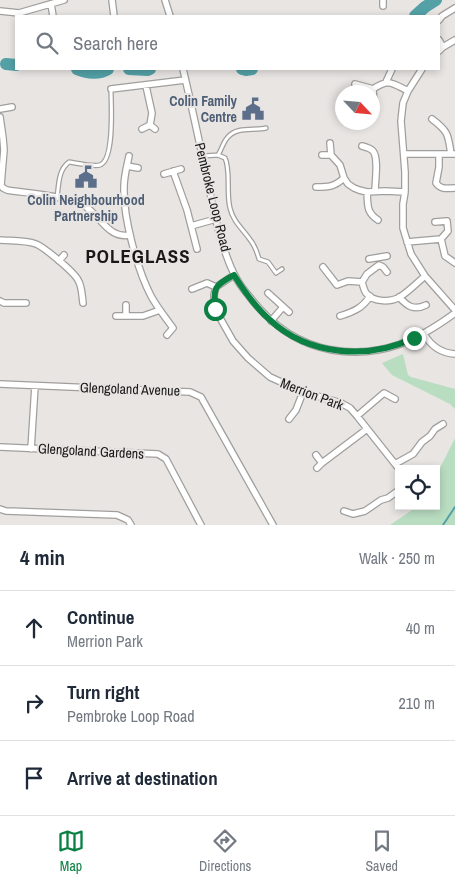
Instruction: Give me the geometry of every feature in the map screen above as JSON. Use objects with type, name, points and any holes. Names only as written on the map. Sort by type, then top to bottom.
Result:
[{"type":"street","points":[[0,11],[19,15],[64,0]]},
{"type":"street","points":[[112,0],[114,15]]},
{"type":"street","points":[[165,0],[170,15]]},
{"type":"street","points":[[51,4],[53,15]]},
{"type":"street","points":[[440,19],[455,8]]},
{"type":"street","points":[[441,49],[455,40]]},
{"type":"street","name":"Pembroke Loop Road","points":[[183,70],[216,219],[234,275],[252,300],[271,321],[290,334],[327,349],[351,352],[372,351],[386,349],[424,334],[455,311]]},
{"type":"street","points":[[380,85],[386,82],[392,70]]},
{"type":"street","points":[[421,70],[408,91],[403,104],[401,121],[405,192],[402,228],[411,254],[425,276],[455,311]]},
{"type":"street","points":[[111,89],[185,80]]},
{"type":"street","points":[[386,82],[390,82],[408,91]]},
{"type":"street","points":[[146,86],[152,113],[150,125]]},
{"type":"street","points":[[0,109],[12,107]]},
{"type":"street","points":[[0,118],[4,144],[1,185],[3,188],[81,204],[90,209],[106,228],[112,232],[130,234]]},
{"type":"street","points":[[404,154],[453,154],[448,134],[432,120]]},
{"type":"street","points":[[142,129],[150,125]]},
{"type":"street","points":[[150,125],[156,129]]},
{"type":"street","points":[[330,143],[331,155],[340,165],[348,184],[354,188],[367,192],[405,192]]},
{"type":"street","points":[[362,146],[372,150],[375,154],[375,191]]},
{"type":"street","points":[[439,154],[436,183],[443,189],[455,188]]},
{"type":"street","points":[[322,155],[331,155]]},
{"type":"street","points":[[129,156],[124,186],[124,200],[130,234],[139,265],[151,295],[173,328],[167,335]]},
{"type":"street","points":[[127,166],[138,168]]},
{"type":"street","points":[[164,174],[182,170]]},
{"type":"street","points":[[173,171],[197,249]]},
{"type":"street","points":[[316,187],[329,187],[337,184],[344,178]]},
{"type":"street","points":[[367,192],[369,210],[372,216],[378,220]]},
{"type":"street","points":[[191,226],[216,219]]},
{"type":"street","points":[[407,242],[441,239],[448,231],[448,221],[435,222]]},
{"type":"street","points":[[441,239],[446,256],[455,263]]},
{"type":"street","points":[[0,240],[35,244],[46,250],[78,279],[83,303]]},
{"type":"street","points":[[59,261],[64,255]]},
{"type":"street","points":[[369,259],[387,256]]},
{"type":"street","points":[[378,258],[379,265],[387,272]]},
{"type":"street","points":[[362,282],[367,274],[379,265]]},
{"type":"street","points":[[323,267],[337,284],[348,281],[362,282]]},
{"type":"street","points":[[192,289],[206,283],[216,287],[234,275]]},
{"type":"street","points":[[362,282],[366,293],[384,301],[399,297],[425,276]]},
{"type":"street","name":"Merrion Park","points":[[216,287],[214,295],[215,309],[233,341],[248,358],[270,377],[303,392],[340,402],[350,408],[396,465]]},
{"type":"street","points":[[268,293],[289,312]]},
{"type":"street","points":[[340,316],[363,306],[370,296]]},
{"type":"street","points":[[399,297],[406,305],[411,307],[420,308],[426,305]]},
{"type":"street","points":[[0,301],[4,303],[26,303]]},
{"type":"street","points":[[126,305],[126,316]]},
{"type":"street","points":[[347,306],[350,313]]},
{"type":"street","points":[[271,321],[284,307]]},
{"type":"street","points":[[116,316],[143,316],[160,310]]},
{"type":"street","points":[[424,334],[428,342],[435,348],[444,353],[455,354]]},
{"type":"street","name":"Glengoland Avenue","points":[[0,384],[190,392],[201,396],[273,525]]},
{"type":"street","points":[[31,449],[35,386]]},
{"type":"street","points":[[290,419],[296,410],[303,392]]},
{"type":"street","points":[[357,416],[384,393],[395,399]]},
{"type":"street","points":[[429,424],[435,430]]},
{"type":"street","points":[[398,465],[413,454],[418,446],[443,424]]},
{"type":"street","points":[[317,468],[367,429]]},
{"type":"street","name":"Glengoland Gardens","points":[[0,447],[158,454],[166,459],[201,525]]},
{"type":"street","points":[[316,455],[322,463]]},
{"type":"street","points":[[344,511],[353,514],[365,511],[395,493]]},
{"type":"street","points":[[0,509],[6,511],[116,515],[128,520],[131,525]]},
{"type":"lane","points":[[57,198],[61,171],[64,166],[69,162],[99,166],[104,163],[108,155],[111,89]]},
{"type":"lane","points":[[218,155],[230,134],[243,129],[266,128]]},
{"type":"lane","points":[[202,156],[218,155],[225,158],[227,163],[228,198],[233,217],[251,240],[259,258],[268,262],[276,273],[282,269]]},
{"type":"green space","points":[[403,354],[408,375],[455,389],[455,409],[450,404],[392,375],[382,363]]},
{"type":"green space","points":[[455,438],[455,525],[390,525],[412,510],[440,510],[440,468]]},
{"type":"waterway","points":[[416,15],[436,0]]},
{"type":"waterway","points":[[6,64],[15,65]]},
{"type":"waterway","points":[[80,70],[93,73],[105,70]]},
{"type":"waterway","points":[[443,525],[455,507]]},
{"type":"place","name":"Colin Family Centre","points":[[253,109]]},
{"type":"place","name":"Colin Neighbourhood Partnership","points":[[86,177]]},
{"type":"district","name":"POLEGLASS","points":[[138,256]]},
{"type":"route","points":[[215,309],[214,295],[216,287],[234,275],[260,311],[271,321],[300,340],[327,349],[361,352],[386,349],[414,338]]}]
